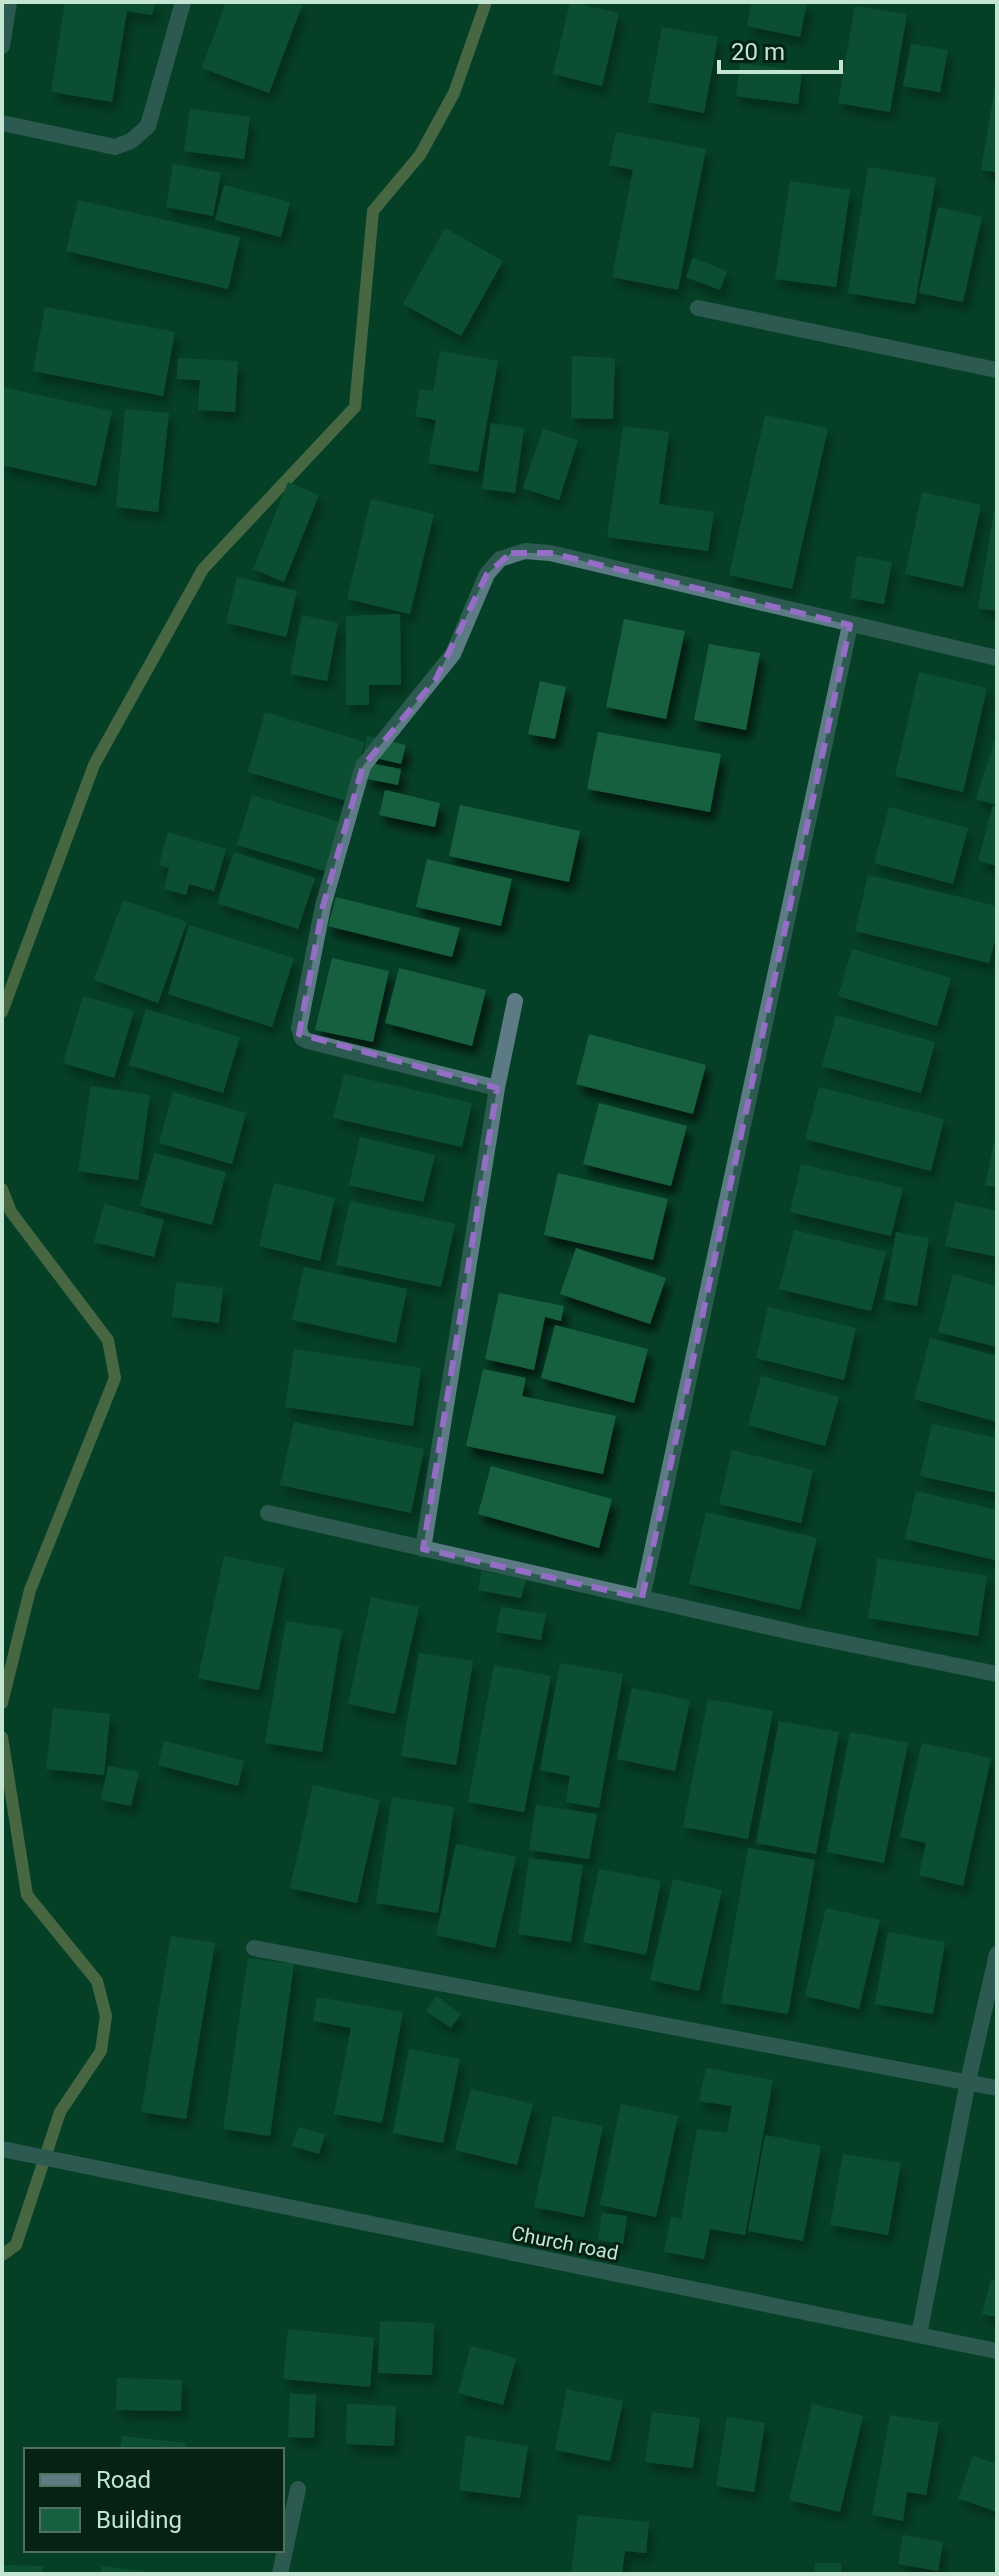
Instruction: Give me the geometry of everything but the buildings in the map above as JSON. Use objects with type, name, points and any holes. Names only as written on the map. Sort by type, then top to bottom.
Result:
[{"type":"street","points":[[2,46],[9,2]]},
{"type":"street","points":[[2,123],[115,147],[131,141],[148,126],[183,2]]},
{"type":"street","points":[[698,308],[997,370]]},
{"type":"street","points":[[497,1088],[308,1041],[299,1034],[323,906],[363,766],[453,654],[487,574],[511,553],[550,553],[997,658]]},
{"type":"street","points":[[642,1598],[850,625]]},
{"type":"street","points":[[423,1549],[497,1088],[515,1001]]},
{"type":"street","points":[[268,1513],[997,1674]]},
{"type":"street","points":[[254,1948],[997,2088]]},
{"type":"street","points":[[919,2335],[968,2081],[997,1954]]},
{"type":"street","name":"Church road","points":[[2,2149],[997,2351]]},
{"type":"street","points":[[280,2574],[298,2489]]},
{"type":"highlighted area","points":[[511,553],[550,553],[850,625],[642,1598],[423,1549],[497,1088],[299,1034],[323,906],[363,766],[436,679],[487,574]]},
{"type":"waterway","points":[[2,1012],[94,765],[203,569],[355,407],[373,211],[420,155],[454,93],[486,2]]},
{"type":"waterway","points":[[2,1189],[11,1212],[108,1340],[115,1378],[30,1590],[2,1703]]},
{"type":"waterway","points":[[2,1737],[27,1895],[97,1981],[106,2016],[101,2051],[60,2112],[16,2245],[2,2255]]}]
